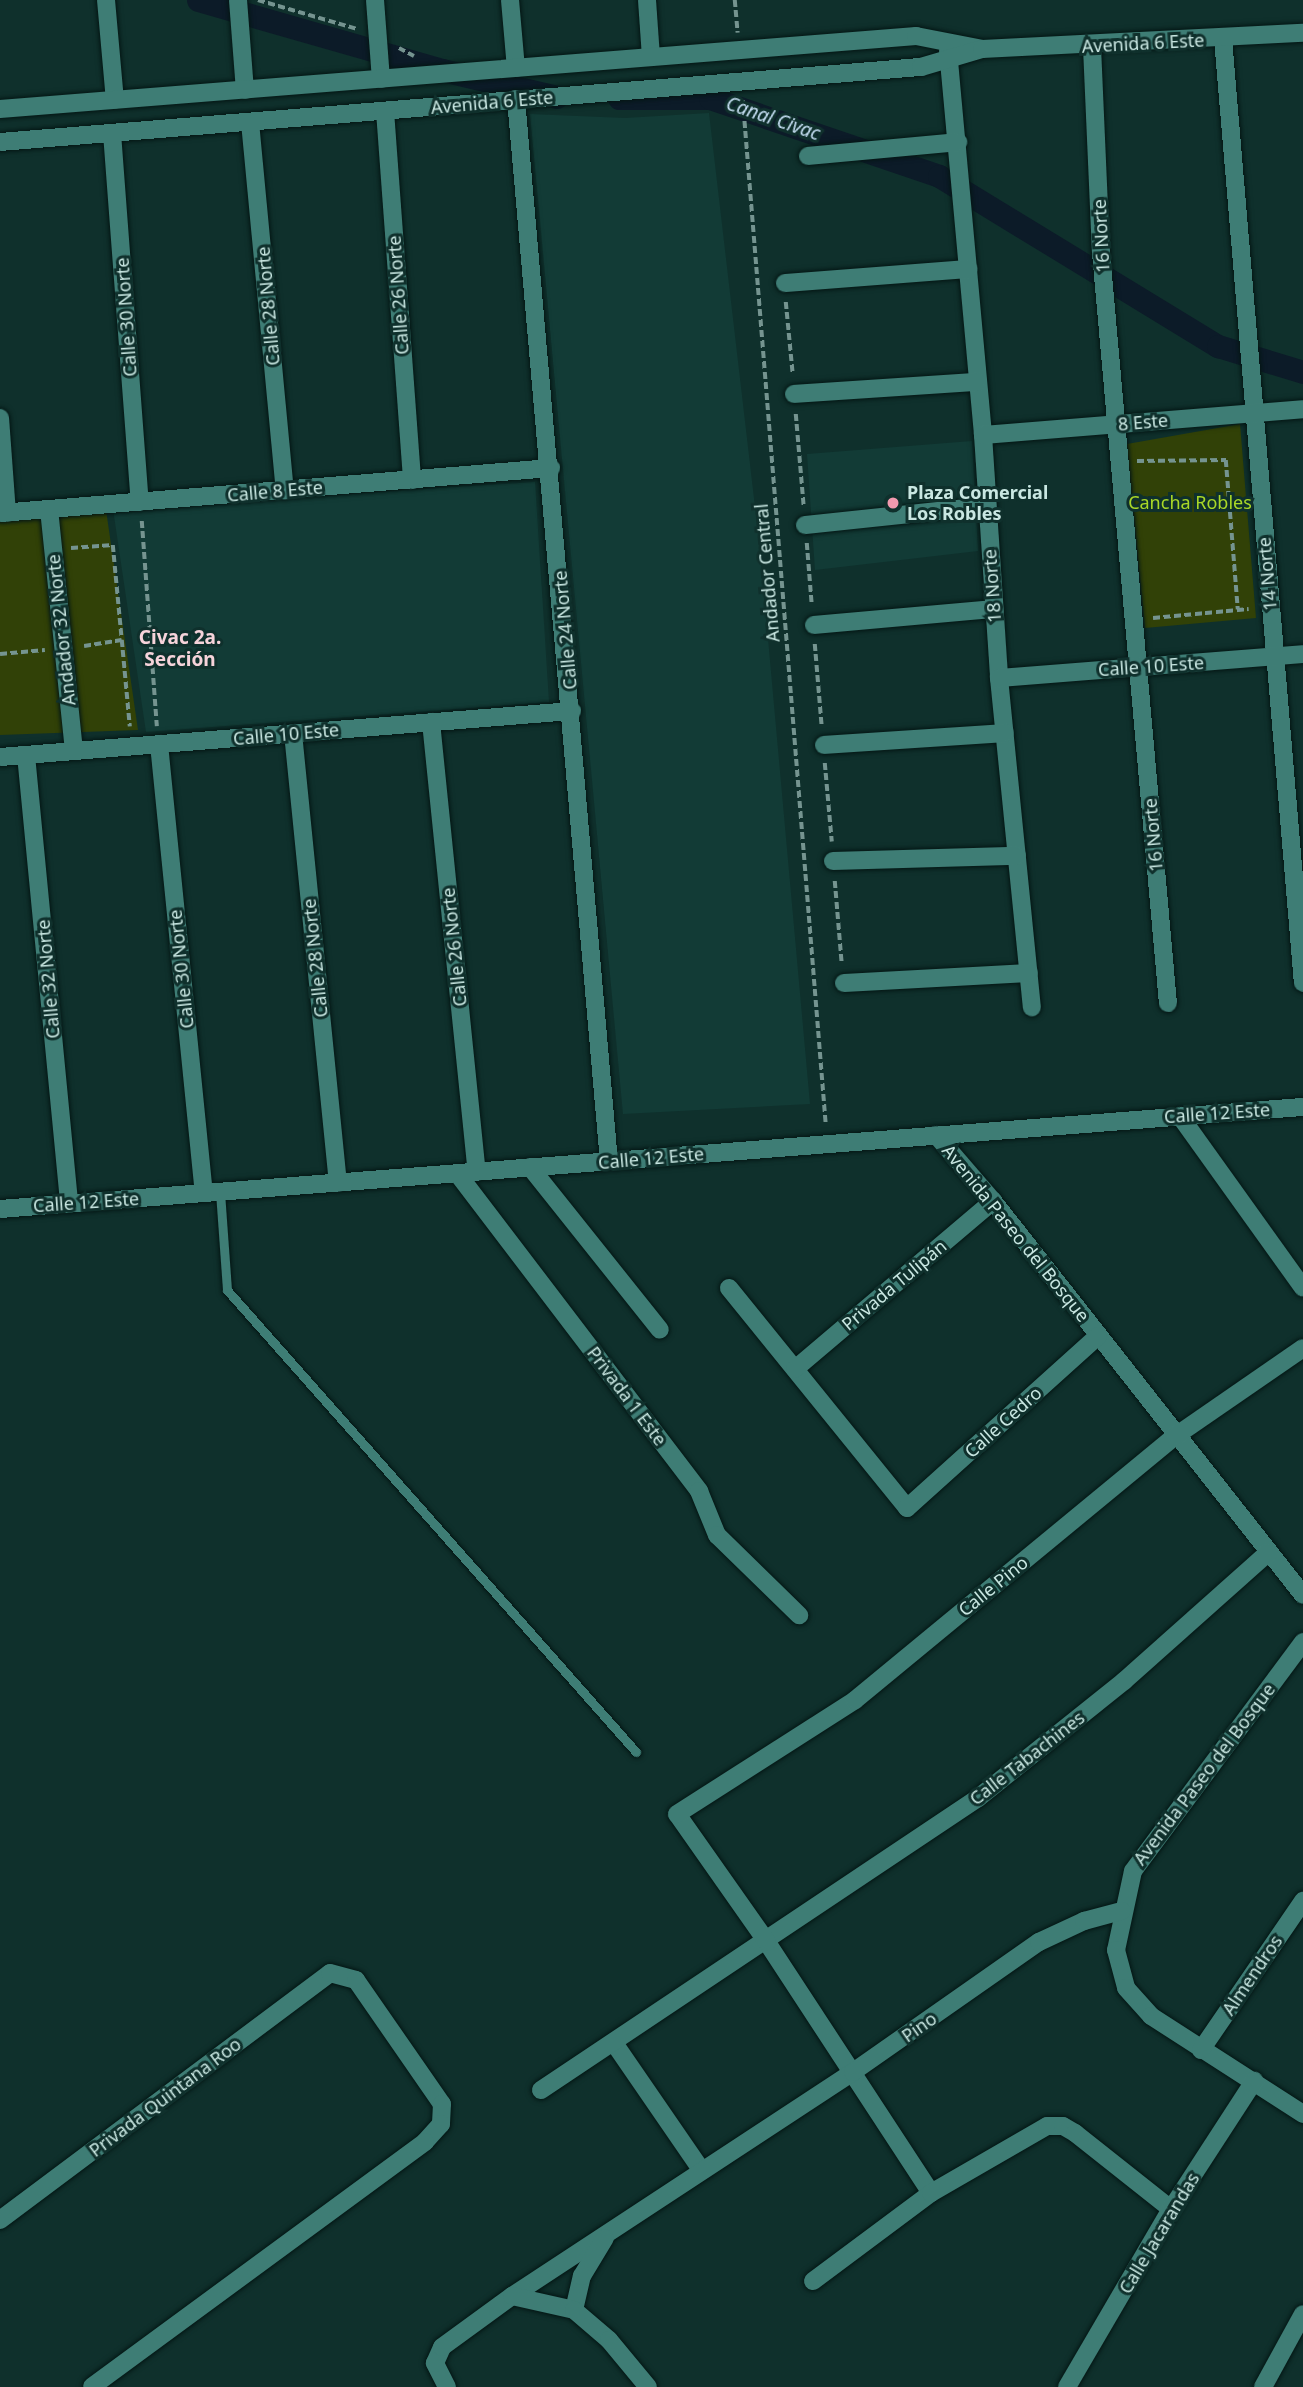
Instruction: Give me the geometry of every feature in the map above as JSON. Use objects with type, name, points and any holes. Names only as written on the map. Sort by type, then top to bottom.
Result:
[{"type":"street","points":[[106,0],[115,100]]},
{"type":"street","points":[[238,0],[245,90]]},
{"type":"street","points":[[375,0],[381,79]]},
{"type":"street","points":[[510,0],[516,68]]},
{"type":"street","points":[[647,0],[651,57]]},
{"type":"street","name":"Avenida 6 Este","points":[[0,142],[921,67],[982,49],[1092,47],[1303,33]]},
{"type":"street","name":"Avenida 6 Este","points":[[0,110],[916,36],[949,40],[982,49]]},
{"type":"street","name":"14 Norte","points":[[1223,39],[1303,983]]},
{"type":"street","name":"18 Norte","points":[[949,40],[948,59],[958,142],[976,382],[983,435],[999,678],[1032,1007]]},
{"type":"street","name":"16 Norte","points":[[1092,47],[1105,306],[1118,424],[1168,1003]]},
{"type":"street","points":[[690,54],[693,86]]},
{"type":"street","points":[[200,126],[202,94]]},
{"type":"street","points":[[183,95],[200,126]]},
{"type":"street","name":"Calle 24 Norte","points":[[516,99],[551,468],[609,1161]]},
{"type":"street","name":"Calle 26 Norte","points":[[385,111],[412,480]]},
{"type":"street","name":"Calle 28 Norte","points":[[250,122],[285,490]]},
{"type":"street","name":"Calle 30 Norte","points":[[112,132],[140,502]]},
{"type":"street","points":[[808,156],[958,142]]},
{"type":"street","points":[[785,283],[968,269]]},
{"type":"street","points":[[794,394],[976,382]]},
{"type":"street","name":"8 Este","points":[[983,435],[1303,409]]},
{"type":"street","points":[[0,418],[3,513]]},
{"type":"street","name":"Calle 8 Este","points":[[3,513],[551,468]]},
{"type":"street","points":[[805,525],[986,506]]},
{"type":"street","name":"Andador 32 Norte","points":[[49,509],[74,751]]},
{"type":"street","points":[[814,625],[994,609]]},
{"type":"street","name":"Calle 10 Este","points":[[999,678],[1303,654]]},
{"type":"street","name":"Calle 10 Este","points":[[0,757],[572,711]]},
{"type":"street","name":"Calle 26 Norte","points":[[431,722],[477,1172]]},
{"type":"street","name":"Calle 28 Norte","points":[[293,733],[338,1183]]},
{"type":"street","points":[[824,745],[1004,733]]},
{"type":"street","name":"Calle 30 Norte","points":[[159,744],[212,1192]]},
{"type":"street","name":"Calle 32 Norte","points":[[26,755],[69,1204]]},
{"type":"street","points":[[833,861],[1017,856]]},
{"type":"street","points":[[844,983],[1029,973]]},
{"type":"street","name":"Calle 12 Este","points":[[0,1209],[1303,1107]]},
{"type":"street","points":[[1180,1116],[1303,1288]]},
{"type":"street","name":"Avenida Paseo del Bosque","points":[[936,1135],[993,1201],[1303,1595]]},
{"type":"street","points":[[530,1167],[660,1330]]},
{"type":"street","name":"Privada 1 Este","points":[[457,1173],[699,1491],[717,1535],[799,1615]]},
{"type":"street","name":"Privada Tulipán","points":[[795,1369],[993,1201]]},
{"type":"street","points":[[729,1288],[795,1369]]},
{"type":"street","name":"Calle Cedro","points":[[795,1369],[869,1467],[907,1508],[1098,1336]]},
{"type":"street","name":"Calle Pino","points":[[767,1942],[677,1814],[855,1700],[1177,1436],[1303,1348]]},
{"type":"street","name":"Calle Tabachines","points":[[541,2090],[767,1942],[978,1798],[1124,1681],[1269,1552]]},
{"type":"street","name":"Avenida Paseo del Bosque","points":[[1302,1647],[1133,1871],[1122,1911],[1116,1950],[1126,1989],[1151,2016],[1303,2114]]},
{"type":"street","name":"Almendros","points":[[1201,2050],[1300,1910]]},
{"type":"street","name":"Pino","points":[[444,2383],[435,2363],[442,2347],[512,2295],[853,2072],[1040,1942],[1084,1921],[1122,1911]]},
{"type":"street","points":[[767,1942],[931,2193]]},
{"type":"street","name":"Privada Quintana Roo","points":[[0,2220],[330,1973],[356,1980],[442,2104],[441,2124],[425,2142],[92,2387]]},
{"type":"street","points":[[614,2043],[702,2171]]},
{"type":"street","name":"Calle Jacarandas","points":[[1067,2387],[1171,2209],[1254,2081]]},
{"type":"street","points":[[813,2281],[931,2193],[1047,2126],[1063,2126],[1171,2209]]},
{"type":"street","points":[[574,2310],[582,2276],[609,2232]]},
{"type":"street","points":[[512,2295],[574,2310],[610,2340],[648,2387]]},
{"type":"street","points":[[1263,2387],[1303,2314]]},
{"type":"lane","points":[[212,1192],[227,1290],[636,1752]]},
{"type":"path","points":[[258,0],[378,35],[444,74]]},
{"type":"path","points":[[736,0],[739,50]]},
{"type":"path","name":"Andador Central","points":[[742,81],[825,1120],[832,1144]]},
{"type":"path","points":[[1131,452],[1135,461],[1226,460],[1238,610]]},
{"type":"path","points":[[140,502],[159,744]]},
{"type":"path","points":[[66,548],[113,545],[130,734]]},
{"type":"path","points":[[1146,619],[1249,609]]},
{"type":"path","points":[[77,646],[122,640]]},
{"type":"shaded area","points":[[709,113],[760,550],[810,1104],[623,1114],[530,114],[625,118]]},
{"type":"shaded area","name":"Plaza Comercial Los Robles","points":[[972,441],[978,551],[815,570],[807,454]]},
{"type":"shaded area","points":[[535,482],[549,702],[146,732],[113,509]]},
{"type":"green space","name":"Cancha Robles","points":[[1240,424],[1256,618],[1145,628],[1127,444]]},
{"type":"green space","points":[[106,510],[138,730],[0,735],[0,520]]},
{"type":"waterway","name":"Canal Civac","points":[[198,0],[442,70],[557,97]]},
{"type":"waterway","name":"Canal Civac","points":[[619,98],[710,98],[939,176],[1218,346],[1303,372]]},
{"type":"place","name":"Plaza Comercial Los Robles","points":[[893,503]]},
{"type":"district","name":"Civac 2a. Sección","points":[[180,649]]}]
